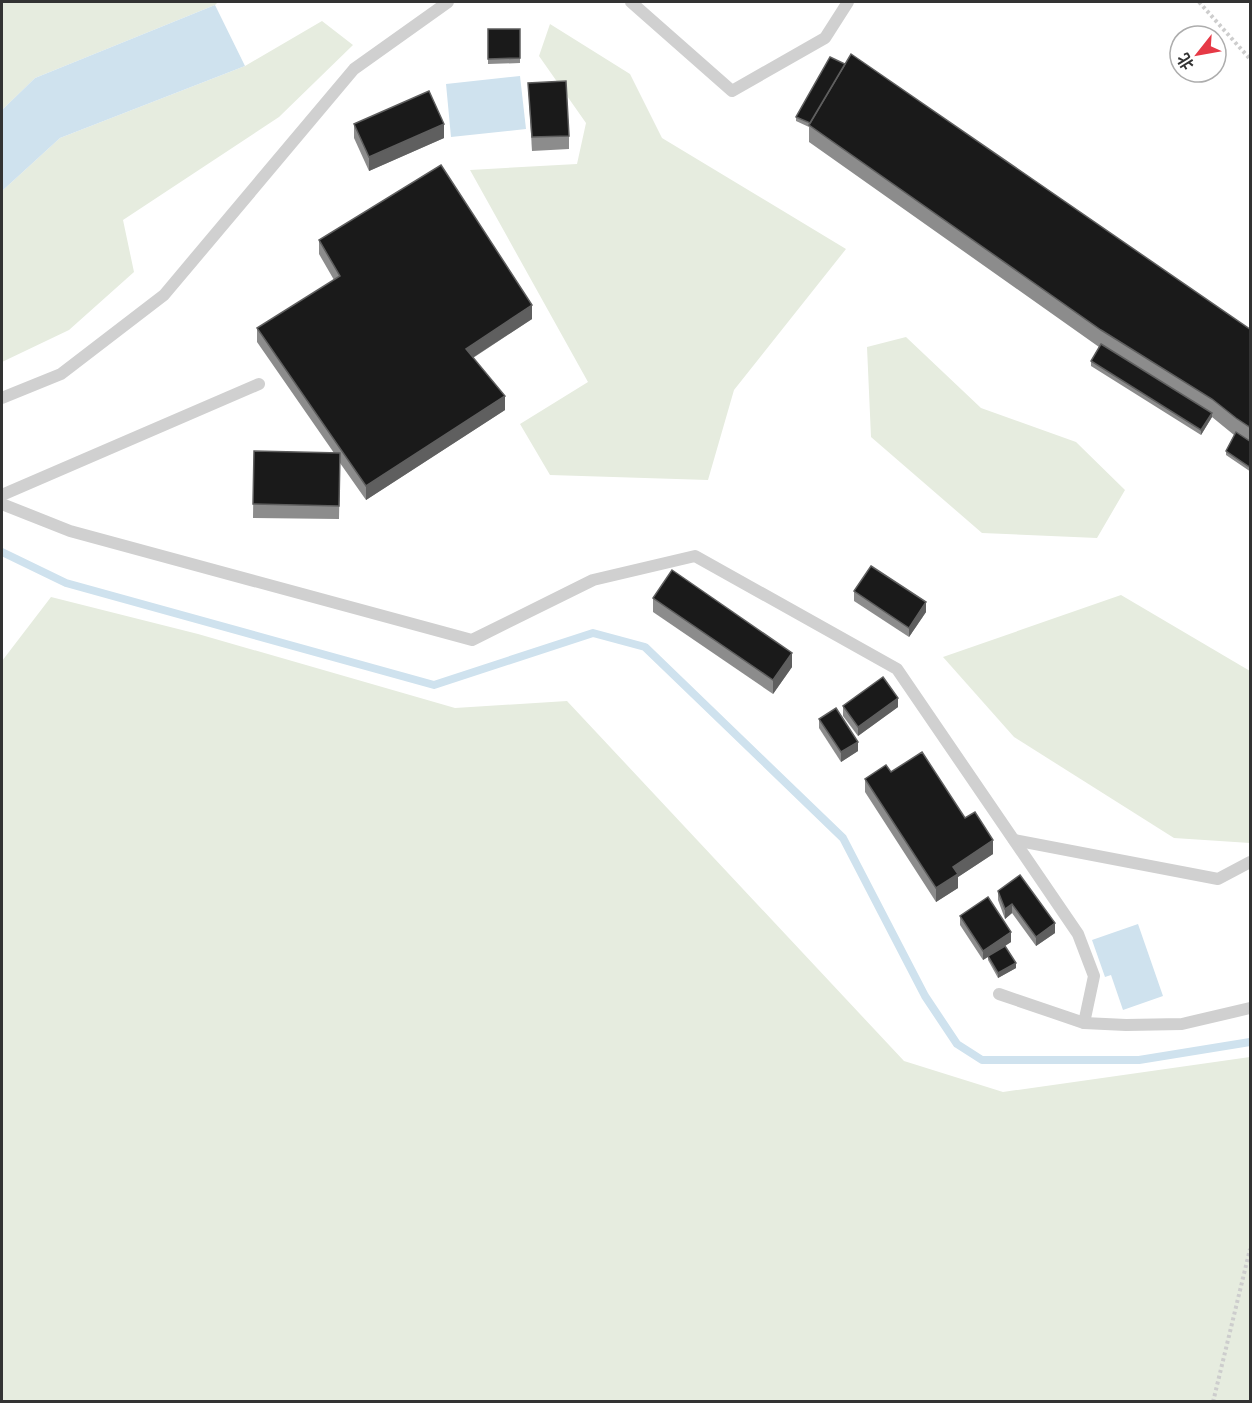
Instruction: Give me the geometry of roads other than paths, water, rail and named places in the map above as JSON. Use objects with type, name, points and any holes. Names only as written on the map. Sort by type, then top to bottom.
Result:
[{"type":"lane","points":[[2,398],[61,374],[164,295],[354,69],[448,2]]},
{"type":"lane","points":[[631,2],[732,91],[825,38],[848,2]]},
{"type":"lane","points":[[2,495],[260,384]]},
{"type":"lane","points":[[2,504],[70,531],[472,640],[592,580],[695,556],[897,669],[1078,934],[1094,976],[1084,1023]]},
{"type":"lane","points":[[1014,840],[1218,879],[1251,862]]},
{"type":"lane","points":[[999,994],[1084,1023],[1182,1024],[1251,1008]]},
{"type":"water","points":[[215,5],[245,66],[60,138],[2,191],[2,110],[35,78]]},
{"type":"water","points":[[520,76],[526,129],[451,137],[446,84]]},
{"type":"water","points":[[1138,924],[1163,996],[1123,1010],[1111,975],[1105,977],[1092,940]]},
{"type":"waterway","points":[[2,552],[66,583],[434,685],[593,633],[645,647],[843,838],[925,996],[957,1044],[982,1060],[1139,1060],[1250,1042]]}]
